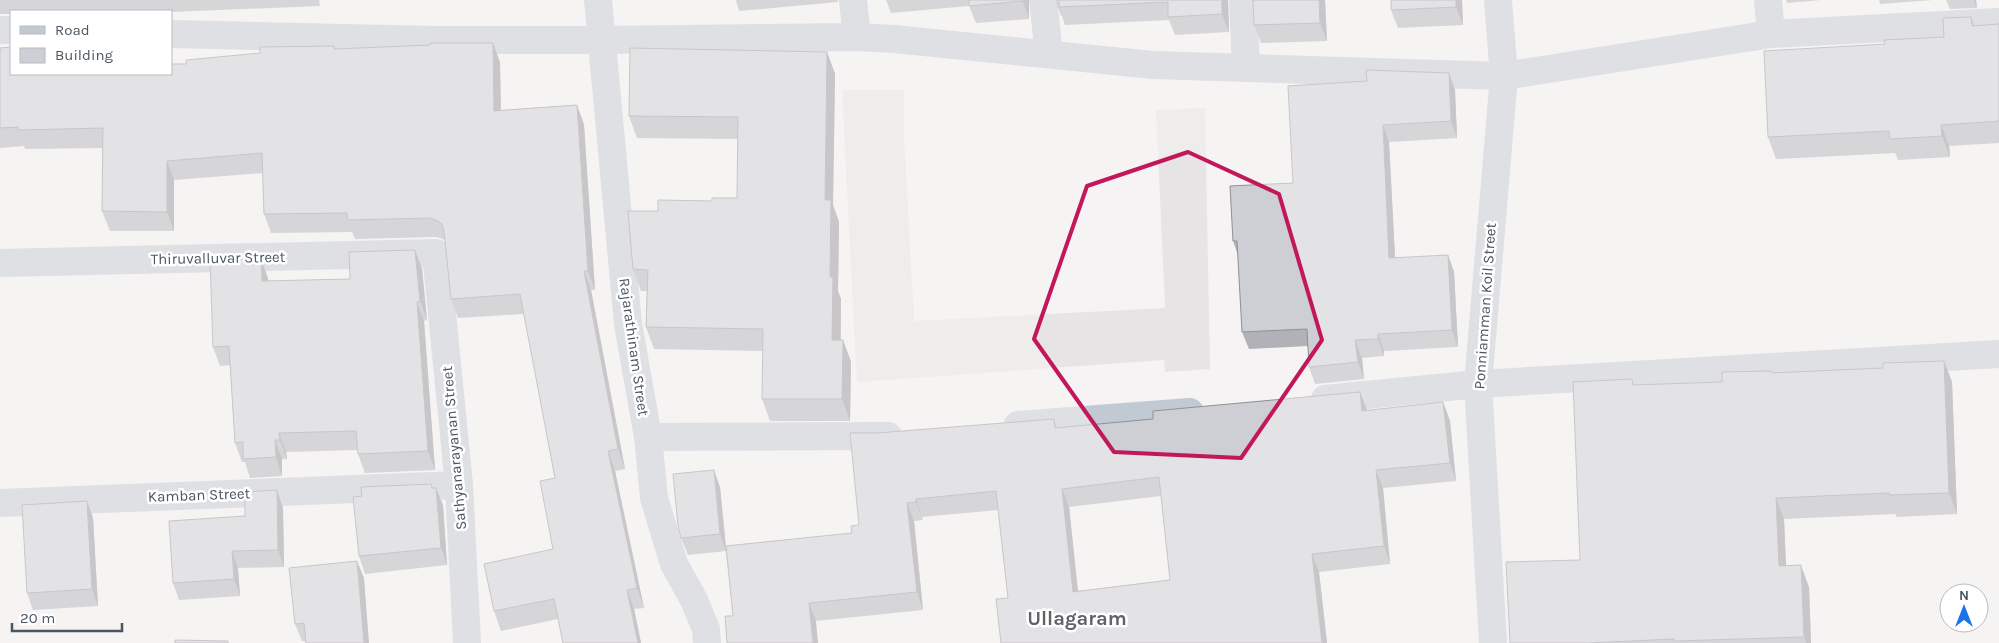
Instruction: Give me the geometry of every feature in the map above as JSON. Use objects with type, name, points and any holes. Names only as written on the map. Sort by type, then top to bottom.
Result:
[{"type":"street","name":"Rajarathinam Street","points":[[598,0],[628,324],[648,437],[654,498],[674,564],[694,600],[706,629],[707,643]]},
{"type":"street","points":[[853,0],[857,37]]},
{"type":"street","points":[[1043,0],[1049,54]]},
{"type":"street","points":[[1243,0],[1246,66]]},
{"type":"street","name":"Ponniamman Koil Street","points":[[1493,643],[1478,384],[1504,76],[1498,0]]},
{"type":"street","points":[[1768,0],[1771,34]]},
{"type":"street","points":[[172,34],[434,40],[857,37],[1153,65],[1246,66],[1504,76],[1771,34],[1998,14]]},
{"type":"street","name":"Thiruvalluvar Street","points":[[0,263],[436,253]]},
{"type":"street","name":"Sathyanarayanan Street","points":[[436,253],[459,485],[466,643]]},
{"type":"street","points":[[1303,401],[1478,384],[1999,354]]},
{"type":"street","points":[[990,428],[1216,409]]},
{"type":"street","points":[[648,437],[882,436],[912,434]]},
{"type":"street","name":"Kamban Street","points":[[0,503],[459,485]]},
{"type":"highlighted area","points":[[1188,152],[1279,194],[1322,340],[1241,458],[1114,452],[1034,339],[1087,186]]},
{"type":"shaded area","points":[[842,90],[904,90],[904,136],[914,321],[1165,308],[1156,110],[1205,108],[1210,369],[1165,372],[1164,360],[857,382]]},
{"type":"building","points":[[969,0],[1023,0],[1023,1],[969,6]]},
{"type":"building","points":[[1059,0],[1222,0],[1222,14],[1168,17],[1168,2],[1059,7]]},
{"type":"building","points":[[1253,0],[1319,0],[1320,23],[1254,25]]},
{"type":"building","points":[[1391,0],[1456,0],[1456,7],[1391,10]]},
{"type":"building","points":[[1971,17],[1972,26],[1999,24],[1999,121],[1941,125],[1942,136],[1890,139],[1889,131],[1768,137],[1764,51],[1885,44],[1884,40],[1944,37],[1943,18]]},
{"type":"building","points":[[430,43],[493,43],[494,111],[577,105],[588,271],[584,271],[618,449],[608,451],[637,588],[627,590],[638,643],[563,643],[554,599],[494,611],[484,564],[553,549],[540,481],[555,478],[520,294],[451,299],[442,224],[429,218],[348,220],[347,213],[264,214],[262,153],[167,161],[167,212],[102,211],[103,128],[18,130],[18,127],[0,128],[0,48],[10,47],[10,75],[172,75],[172,64],[186,64],[186,60],[260,53],[260,47],[334,46],[334,49],[430,45]]},
{"type":"building","points":[[630,48],[827,52],[825,200],[831,200],[830,277],[833,277],[832,340],[843,340],[842,399],[762,399],[763,329],[646,327],[648,270],[633,269],[628,211],[658,211],[658,200],[712,201],[712,198],[737,198],[738,117],[629,116]]},
{"type":"building","points":[[1366,70],[1449,73],[1451,121],[1383,125],[1389,258],[1448,255],[1452,330],[1378,334],[1378,339],[1355,340],[1358,362],[1309,367],[1307,329],[1242,332],[1237,241],[1233,241],[1230,186],[1293,183],[1288,86],[1367,81]]},
{"type":"building","points":[[415,250],[420,301],[417,302],[428,451],[358,454],[356,431],[279,433],[280,440],[275,440],[276,457],[243,459],[243,442],[235,443],[229,346],[213,347],[210,260],[261,259],[262,281],[350,279],[349,252]]},
{"type":"building","points":[[1944,361],[1949,493],[1889,495],[1889,493],[1776,498],[1779,566],[1801,565],[1804,637],[1675,641],[1674,639],[1587,643],[1510,643],[1506,562],[1580,560],[1573,382],[1632,379],[1633,385],[1722,382],[1722,372],[1771,371],[1772,373],[1883,368],[1883,363]]},
{"type":"building","points":[[1360,392],[1362,411],[1443,402],[1450,463],[1376,470],[1384,546],[1312,554],[1322,643],[1001,643],[996,599],[1008,598],[996,491],[916,499],[916,502],[907,503],[917,592],[809,603],[813,643],[727,643],[725,616],[733,616],[726,546],[852,533],[851,526],[859,525],[850,433],[877,433],[1054,419],[1055,428],[1153,419],[1153,411]],"holes":[[[1159,477],[1170,580],[1073,592],[1062,489]]]},
{"type":"building","points":[[714,470],[720,534],[681,538],[673,474]]},
{"type":"building","points":[[431,484],[432,488],[436,488],[441,548],[359,556],[353,497],[362,496],[361,487]]},
{"type":"building","points":[[277,490],[278,550],[232,551],[234,579],[173,583],[169,521],[245,516],[245,492]]},
{"type":"building","points":[[87,501],[92,589],[27,593],[22,505]]},
{"type":"building","points":[[357,561],[364,643],[306,643],[304,623],[295,624],[289,568]]},
{"type":"building","points":[[175,640],[228,641],[228,643],[175,643]]},
{"type":"district","name":"Ullagaram","points":[[1077,618]]}]
